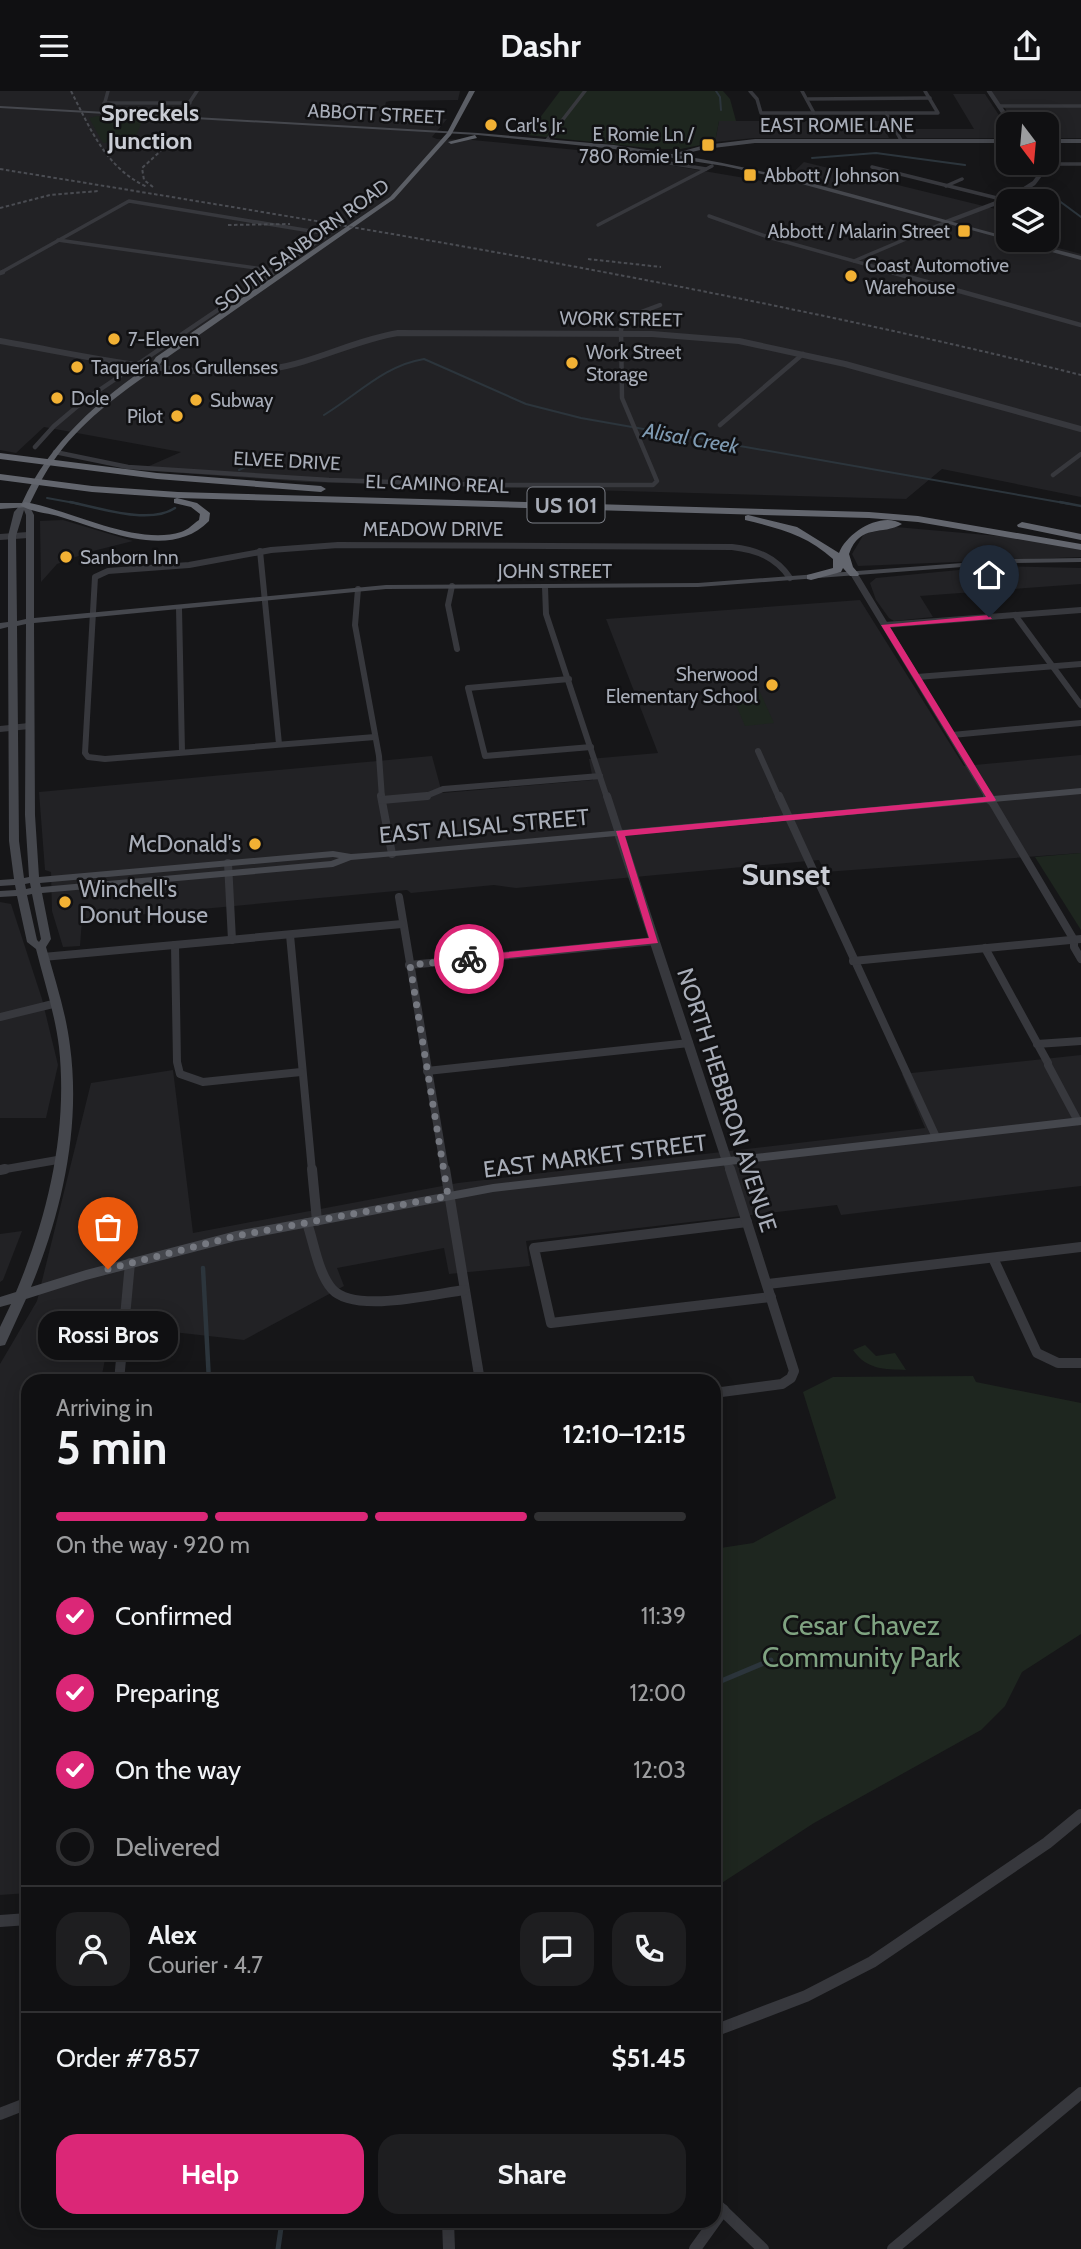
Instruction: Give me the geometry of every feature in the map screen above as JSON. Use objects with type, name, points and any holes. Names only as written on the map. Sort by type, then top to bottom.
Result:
[{"type":"highway","points":[[453,134],[472,91]]},
{"type":"highway","points":[[453,134],[461,127],[479,96]]},
{"type":"highway","points":[[461,127],[477,136]]},
{"type":"highway","name":"SOUTH SANBORN ROAD","points":[[155,365],[171,361],[399,195],[427,171],[451,142],[453,134]]},
{"type":"highway","name":"SOUTH SANBORN ROAD","points":[[399,195],[453,134]]},
{"type":"highway","points":[[451,142],[477,136]]},
{"type":"highway","name":"SOUTH SANBORN ROAD","points":[[26,505],[33,487],[55,452],[102,403],[155,365],[159,359],[285,272],[313,256]]},
{"type":"highway","points":[[0,456],[157,476],[334,491]]},
{"type":"highway","name":"EL CAMINO REAL","points":[[0,468],[25,476]]},
{"type":"highway","name":"EL CAMINO REAL","points":[[0,477],[25,476],[127,484],[845,506],[999,521]]},
{"type":"highway","name":"EL CAMINO REAL","points":[[50,479],[92,489],[177,495],[869,515],[918,519],[1081,547]]},
{"type":"highway","points":[[0,504],[33,487]]},
{"type":"highway","points":[[0,504],[42,507],[145,537],[185,533],[200,526],[205,519],[203,511],[190,503],[92,489]]},
{"type":"highway","points":[[620,507],[750,518],[776,523],[813,537],[837,555],[854,574]]},
{"type":"highway","points":[[854,574],[844,554],[849,542],[862,531],[905,523],[989,530]]},
{"type":"highway","points":[[1011,523],[1081,535]]},
{"type":"highway","points":[[811,577],[837,570],[840,563],[837,555]]},
{"type":"main road","name":"ABBOTT STREET","points":[[0,107],[453,134],[670,157],[724,164],[996,235]]},
{"type":"main road","name":"ABBOTT STREET","points":[[477,136],[547,140],[670,157],[709,167],[781,179]]},
{"type":"main road","name":"EAST ROMIE LANE","points":[[670,157],[683,151],[705,147],[762,141],[996,141]]},
{"type":"main road","points":[[1059,141],[1081,141]]},
{"type":"main road","points":[[694,155],[694,152],[705,147]]},
{"type":"main road","points":[[625,152],[683,151],[724,164]]},
{"type":"main road","name":"ABBOTT STREET","points":[[1059,252],[1081,258]]},
{"type":"main road","name":"SOUTH SANBORN ROAD","points":[[26,505],[30,515],[28,535],[29,726],[35,886],[46,939],[42,952],[32,942],[18,887],[13,728],[12,536],[18,512],[26,505]]},
{"type":"main road","name":"JOHN STREET","points":[[0,618],[29,621],[92,616],[358,589],[656,586],[1016,561],[1081,560]]},
{"type":"main road","name":"JOHN STREET","points":[[0,626],[12,621]]},
{"type":"main road","name":"EAST ALISAL STREET","points":[[0,883],[18,887],[229,869],[333,864],[351,857],[1081,791]]},
{"type":"main road","name":"EAST ALISAL STREET","points":[[0,894],[18,887]]},
{"type":"main road","points":[[0,1341],[22,1295],[63,1159],[66,1062],[57,1003],[42,952]]},
{"type":"main road","name":"EAST MARKET STREET","points":[[0,1302],[130,1263],[236,1236],[448,1196],[511,1186],[1080,1121]]},
{"type":"street","points":[[102,113],[108,91]]},
{"type":"street","points":[[179,118],[197,91]]},
{"type":"street","points":[[547,140],[585,91]]},
{"type":"street","points":[[750,91],[757,99],[761,113],[938,113],[926,91]]},
{"type":"street","points":[[802,91],[814,113]]},
{"type":"street","points":[[875,91],[879,99]]},
{"type":"street","points":[[989,91],[1003,112]]},
{"type":"street","points":[[808,99],[930,99]]},
{"type":"street","points":[[104,103],[190,103]]},
{"type":"street","points":[[999,106],[1081,106]]},
{"type":"street","points":[[886,113],[901,141]]},
{"type":"street","points":[[625,152],[709,167]]},
{"type":"street","points":[[1059,163],[1081,164]]},
{"type":"street","points":[[598,225],[709,167]]},
{"type":"street","points":[[872,167],[996,198]]},
{"type":"street","points":[[1022,189],[1036,182],[1040,175]]},
{"type":"street","points":[[946,186],[962,179]]},
{"type":"street","points":[[0,273],[129,201],[329,234]]},
{"type":"street","points":[[855,261],[996,201]]},
{"type":"street","points":[[709,216],[768,237],[1081,325]]},
{"type":"street","points":[[35,447],[71,411],[329,234]]},
{"type":"street","points":[[58,240],[285,272]]},
{"type":"street","points":[[622,334],[622,324],[628,317],[660,305]]},
{"type":"street","points":[[1069,322],[1081,316]]},
{"type":"street","name":"WORK STREET","points":[[0,341],[139,363],[219,372],[271,369],[315,358],[358,339],[398,333],[622,334],[716,339],[803,354],[1081,429]]},
{"type":"street","name":"ELVEE DRIVE","points":[[55,452],[128,467],[328,480],[489,485],[653,485],[657,481],[622,398],[622,334]]},
{"type":"street","points":[[720,425],[803,354]]},
{"type":"street","points":[[1053,475],[1081,454]]},
{"type":"street","points":[[0,537],[28,535]]},
{"type":"street","name":"MEADOW DRIVE","points":[[92,616],[94,578],[108,571],[189,565],[260,551],[362,544],[725,546],[771,557],[782,566],[789,578]]},
{"type":"street","points":[[260,551],[279,744]]},
{"type":"street","points":[[854,574],[1077,939]]},
{"type":"street","points":[[452,586],[448,605],[457,649]]},
{"type":"street","points":[[545,587],[545,610],[620,833]]},
{"type":"street","points":[[358,589],[355,625],[392,854]]},
{"type":"street","points":[[179,608],[182,752]]},
{"type":"street","points":[[885,625],[1081,610]]},
{"type":"street","points":[[1015,615],[1081,705]]},
{"type":"street","points":[[92,616],[85,753],[92,759],[375,737]]},
{"type":"street","points":[[917,677],[1081,664]]},
{"type":"street","points":[[569,679],[468,688],[485,756],[591,747]]},
{"type":"street","points":[[951,735],[1081,723]]},
{"type":"street","points":[[0,729],[29,726]]},
{"type":"street","points":[[758,751],[936,1137]]},
{"type":"street","points":[[382,800],[426,796],[443,789],[600,776]]},
{"type":"street","name":"NORTH HEBBRON AVENUE","points":[[620,833],[794,1366],[791,1378],[782,1384],[721,1392]]},
{"type":"street","points":[[229,869],[232,940]]},
{"type":"street","points":[[399,897],[479,1374]]},
{"type":"street","points":[[42,952],[175,945],[402,924]]},
{"type":"street","points":[[290,935],[312,1222],[330,1284],[343,1298],[364,1301],[464,1290]]},
{"type":"street","points":[[853,961],[1077,939]]},
{"type":"street","points":[[1077,939],[1074,947],[1081,959]]},
{"type":"street","points":[[410,965],[655,941]]},
{"type":"street","points":[[175,945],[177,1062],[180,1074],[203,1082],[301,1072]]},
{"type":"street","points":[[985,948],[1080,1121]]},
{"type":"street","points":[[0,1017],[57,1003]]},
{"type":"street","points":[[1037,1044],[1081,1041]]},
{"type":"street","points":[[427,1071],[689,1043]]},
{"type":"street","points":[[0,1170],[63,1159]]},
{"type":"street","points":[[747,1222],[534,1248],[551,1323],[771,1297]]},
{"type":"street","points":[[768,1284],[1081,1247]]},
{"type":"street","points":[[993,1258],[1037,1353],[1048,1361],[1061,1365],[1081,1363]]},
{"type":"street","points":[[121,1374],[130,1263]]},
{"type":"street","points":[[721,2028],[806,1996],[872,1962],[1047,1843],[1081,1815]]},
{"type":"street","points":[[0,1921],[21,1920]]},
{"type":"street","points":[[893,2249],[1081,2093]]},
{"type":"street","points":[[0,2114],[21,2106]]},
{"type":"street","points":[[721,2209],[763,2249]]},
{"type":"street","points":[[448,2228],[449,2249]]},
{"type":"street","points":[[695,2249],[706,2228]]},
{"type":"shaded area","points":[[0,91],[460,91],[458,100],[386,102],[383,114],[447,119],[432,137],[437,139],[631,155],[633,159],[781,184],[804,162],[996,209],[996,252],[1059,252],[1059,248],[1081,254],[1081,497],[942,469],[906,499],[305,482],[140,470],[181,452],[44,427],[16,453],[0,450]]},
{"type":"shaded area","points":[[989,91],[1081,91],[1081,106],[999,106]]},
{"type":"shaded area","points":[[953,94],[985,94],[997,112],[996,138],[907,138],[901,129],[974,129]]},
{"type":"shaded area","points":[[1004,107],[1081,107],[1081,138],[1059,138],[1059,112],[1008,112]]},
{"type":"shaded area","points":[[719,121],[881,121],[889,138],[754,138],[715,142]]},
{"type":"shaded area","points":[[63,520],[133,541],[89,552],[57,564],[41,582],[40,521]]},
{"type":"shaded area","points":[[896,527],[1020,538],[1081,550],[1081,557],[858,566],[852,554],[864,534]]},
{"type":"shaded area","points":[[1000,566],[1081,568],[1081,584],[920,596],[933,617],[894,621],[876,600],[870,583],[876,578]]},
{"type":"shaded area","points":[[860,600],[964,766],[1081,755],[1081,853],[825,872],[819,860],[516,888],[494,885],[411,893],[407,890],[82,920],[80,946],[63,947],[52,911],[51,872],[45,870],[39,792],[432,756],[442,793],[593,780],[589,759],[658,753],[606,619]]},
{"type":"shaded area","points":[[0,902],[11,904],[42,999],[58,1065],[46,1118],[0,1118]]},
{"type":"shaded area","points":[[1081,1055],[1081,1186],[841,1215],[837,1205],[526,1241],[530,1266],[449,1274],[444,1248],[337,1268],[344,1286],[244,1340],[111,1325],[102,1374],[21,1374],[21,1894],[0,1895],[0,1364],[37,1301],[91,1083],[173,1070],[193,1233],[458,1183],[925,1128],[902,1074]]},
{"type":"shaded area","points":[[22,1231],[3,1280],[0,1282],[0,1234]]},
{"type":"green space","points":[[560,91],[723,91],[730,99],[736,121],[719,121],[715,142],[681,149],[657,149],[527,135]]},
{"type":"green space","points":[[97,116],[143,119],[134,141],[103,143],[89,118]]},
{"type":"green space","points":[[759,690],[774,723],[745,726],[730,691]]},
{"type":"green space","points":[[1081,853],[1081,930],[1035,857]]},
{"type":"green space","points":[[865,1345],[876,1356],[895,1353],[906,1370],[870,1365],[853,1350]]},
{"type":"green space","name":"Cesar Chavez Community Park","points":[[973,1376],[976,1382],[1081,1403],[1081,1634],[1022,1672],[1005,1706],[981,1730],[814,1823],[721,1883],[721,1548],[753,1543],[836,1498],[803,1392],[833,1377]]},
{"type":"waterway","points":[[716,91],[720,97],[721,110]]},
{"type":"waterway","points":[[812,158],[876,153],[965,165]]},
{"type":"waterway","points":[[1059,201],[1081,217]]},
{"type":"waterway","name":"Alisal Creek","points":[[324,415],[384,374],[410,362],[424,359],[526,404],[581,418],[1070,504]]},
{"type":"waterway","name":"Alisal Creek","points":[[239,470],[247,466]]},
{"type":"waterway","name":"Alisal Creek","points":[[47,498],[74,503]]},
{"type":"waterway","name":"Alisal Creek","points":[[1060,502],[1081,506]]},
{"type":"waterway","name":"Alisal Creek","points":[[74,503],[80,504]]},
{"type":"waterway","name":"Alisal Creek","points":[[74,503],[138,515],[164,513],[175,508]]},
{"type":"waterway","points":[[203,1268],[209,1374]]},
{"type":"waterway","points":[[721,1681],[771,1660]]},
{"type":"waterway","points":[[278,2249],[281,2228]]},
{"type":"railway","points":[[71,91],[93,134],[110,159],[147,187]]},
{"type":"railway","points":[[153,187],[144,180],[142,168],[164,148]]},
{"type":"railway","points":[[0,169],[407,237],[678,286],[947,343],[1081,375]]},
{"type":"railway","points":[[0,208],[50,195],[99,191]]},
{"type":"railway","points":[[228,225],[290,224]]},
{"type":"railway","points":[[588,259],[661,267]]},
{"type":"way so far","points":[[108,1269],[236,1236],[448,1196],[410,965],[469,959]]},
{"type":"place","name":"Carl's Jr.","points":[[491,125]]},
{"type":"place","name":"E Romie Ln / 780 Romie Ln","points":[[708,145]]},
{"type":"place","name":"Abbott / Johnson","points":[[750,175]]},
{"type":"place","name":"Abbott / Malarin Street","points":[[964,231]]},
{"type":"place","name":"Coast Automotive Warehouse","points":[[851,276]]},
{"type":"place","name":"7-Eleven","points":[[114,339]]},
{"type":"place","name":"Work Street Storage","points":[[572,363]]},
{"type":"place","name":"Taquería Los Grullenses","points":[[77,367]]},
{"type":"place","name":"Dole","points":[[57,398]]},
{"type":"place","name":"Subway","points":[[196,400]]},
{"type":"place","name":"Pilot","points":[[177,416]]},
{"type":"place","name":"Sanborn Inn","points":[[66,557]]},
{"type":"place","name":"Sherwood Elementary School","points":[[772,685]]},
{"type":"place","name":"McDonald's","points":[[255,844]]},
{"type":"place","name":"Winchell's Donut House","points":[[65,902]]},
{"type":"place","name":"Rossi Bros","points":[[108,1269]]},
{"type":"district","name":"Spreckels Junction","points":[[150,126]]},
{"type":"district","name":"Sunset","points":[[786,874]]},
{"type":"route","points":[[469,959],[655,941],[620,833],[991,800],[885,625],[989,617]]}]
